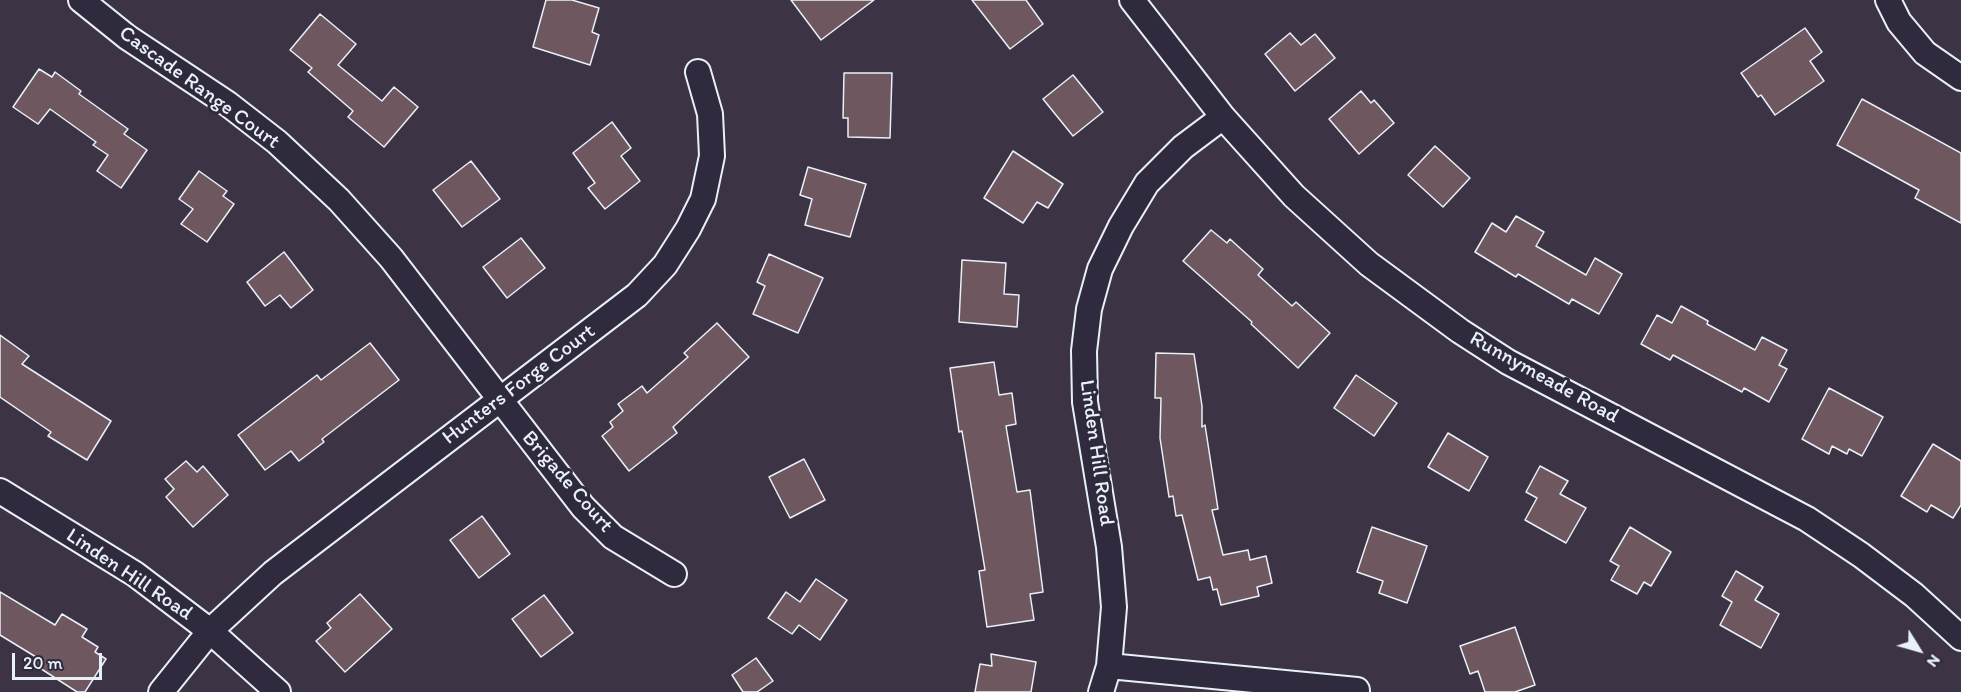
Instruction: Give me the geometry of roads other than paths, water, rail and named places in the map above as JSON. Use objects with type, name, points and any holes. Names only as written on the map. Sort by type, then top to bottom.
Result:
[{"type":"street","name":"Cascade Range Court","points":[[81,0],[127,37],[228,104],[277,142],[339,200],[391,258],[499,400]]},
{"type":"street","name":"Runnymeade Road","points":[[1132,0],[1223,117],[1294,196],[1369,264],[1460,331],[1508,362],[1806,519],[1861,555],[1960,634]]},
{"type":"street","points":[[1888,0],[1899,22],[1925,53],[1961,78]]},
{"type":"street","name":"Hunters Forge Court","points":[[161,692],[210,631],[273,573],[637,295],[665,265],[688,229],[703,199],[712,156],[710,114],[698,72]]},
{"type":"street","name":"Linden Hill Road","points":[[1101,692],[1109,666],[1114,607],[1109,547],[1085,402],[1084,351],[1089,309],[1100,269],[1121,226],[1147,183],[1183,147],[1223,117]]},
{"type":"street","name":"Brigade Court","points":[[499,400],[583,507],[613,537],[674,574]]},
{"type":"street","name":"Linden Hill Road","points":[[0,491],[135,574],[210,631],[278,692]]},
{"type":"street","points":[[1109,666],[1357,690]]}]
